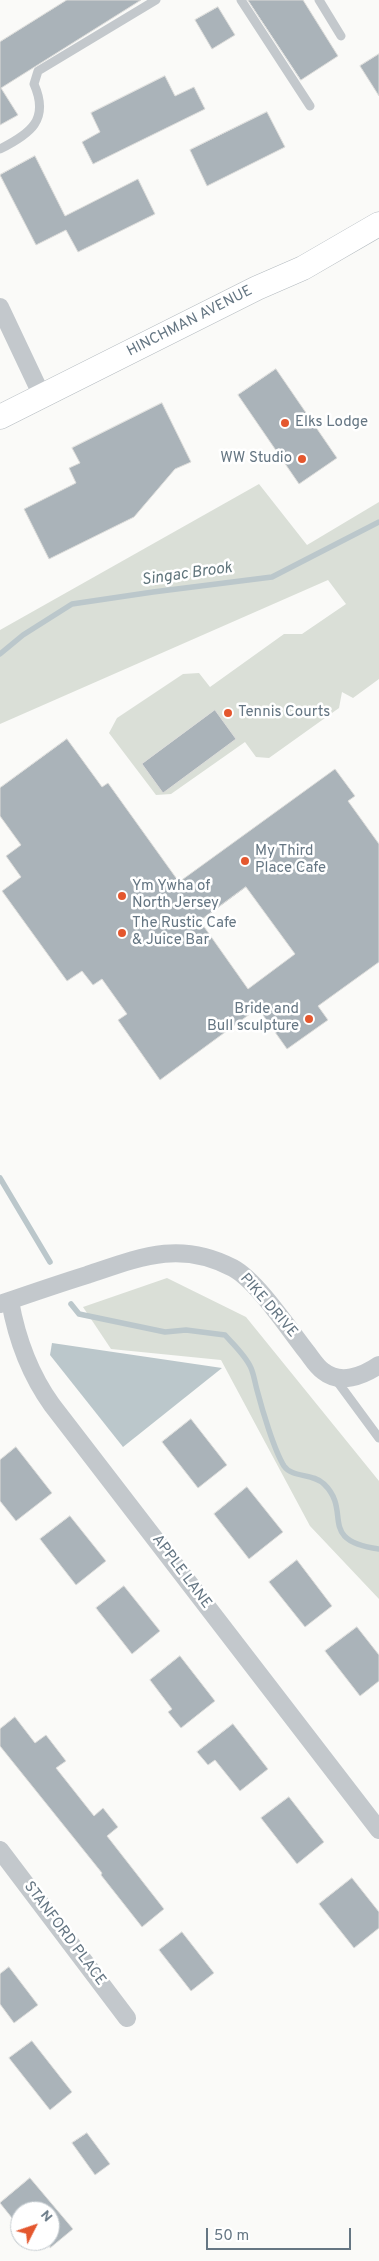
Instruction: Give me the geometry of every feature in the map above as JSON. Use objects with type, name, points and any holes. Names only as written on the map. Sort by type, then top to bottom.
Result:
[{"type":"street","name":"HINCHMAN AVENUE","points":[[0,417],[257,288],[303,268],[379,224]]},
{"type":"street","points":[[0,307],[42,396]]},
{"type":"street","name":"PIKE DRIVE","points":[[5,1302],[142,1256],[168,1252],[193,1253],[216,1259],[242,1274],[253,1284],[323,1372],[334,1377]]},
{"type":"street","name":"APPLE LANE","points":[[5,1302],[26,1360],[44,1394],[379,1830]]},
{"type":"street","points":[[334,1377],[342,1379],[356,1377],[370,1372],[379,1365]]},
{"type":"street","name":"STANFORD PLACE","points":[[0,1850],[127,2018]]},
{"type":"lane","points":[[0,149],[24,137],[37,123],[39,94],[34,84],[38,71],[156,0]]},
{"type":"lane","points":[[241,0],[310,106]]},
{"type":"lane","points":[[319,0],[341,36]]},
{"type":"lane","points":[[334,1377],[379,1438]]},
{"type":"shaded area","points":[[259,484],[307,545],[379,502],[379,679],[353,698],[342,692],[339,708],[269,758],[256,757],[245,742],[171,794],[156,795],[109,733],[117,718],[183,674],[199,673],[210,687],[284,634],[302,634],[346,604],[328,580],[0,724],[0,630]]},
{"type":"shaded area","points":[[167,1278],[246,1317],[379,1481],[379,1599],[310,1526],[221,1360],[111,1349],[83,1307]]},
{"type":"shaded area","points":[[52,1343],[222,1368],[123,1447],[50,1355]]},
{"type":"building","points":[[67,0],[141,0],[1,88],[18,115],[0,125],[0,42]]},
{"type":"building","points":[[248,0],[303,0],[338,56],[301,80]]},
{"type":"building","points":[[218,7],[235,35],[212,49],[195,20]]},
{"type":"building","points":[[379,54],[379,96],[360,66]]},
{"type":"building","points":[[165,76],[175,96],[194,87],[205,109],[93,164],[82,142],[100,132],[91,113]]},
{"type":"building","points":[[267,112],[285,147],[207,186],[190,150]]},
{"type":"building","points":[[35,156],[65,216],[138,179],[155,214],[78,252],[66,230],[36,245],[0,175]]},
{"type":"building","name":"Elks Lodge","points":[[276,369],[337,458],[299,484],[238,395]]},
{"type":"building","points":[[162,403],[191,462],[175,469],[134,517],[49,559],[24,509],[76,483],[69,468],[80,463],[72,448]]},
{"type":"building","points":[[215,710],[236,739],[163,793],[142,764]]},
{"type":"building","points":[[67,739],[102,787],[108,783],[179,882],[335,769],[355,796],[348,801],[379,844],[379,962],[318,1006],[328,1020],[287,1049],[258,1008],[160,1080],[118,1020],[127,1014],[102,979],[93,985],[82,971],[67,981],[2,891],[21,877],[6,856],[21,845],[0,816],[0,788]],"holes":[[[246,887],[295,954],[248,989],[200,921]]]},
{"type":"building","points":[[191,1419],[227,1465],[198,1488],[162,1442]]},
{"type":"building","points":[[16,1447],[52,1493],[16,1521],[0,1501],[0,1460]]},
{"type":"building","points":[[247,1487],[283,1532],[249,1559],[214,1514]]},
{"type":"building","points":[[70,1516],[106,1561],[76,1585],[40,1539]]},
{"type":"building","points":[[297,1560],[332,1606],[305,1627],[269,1582]]},
{"type":"building","points":[[124,1586],[160,1631],[132,1654],[96,1608]]},
{"type":"building","points":[[357,1627],[379,1655],[379,1681],[360,1696],[325,1651]]},
{"type":"building","points":[[180,1656],[215,1701],[181,1728],[168,1712],[172,1709],[150,1680]]},
{"type":"building","points":[[15,1717],[35,1743],[46,1735],[66,1761],[56,1768],[94,1816],[103,1808],[118,1827],[107,1836],[164,1909],[142,1927],[101,1875],[102,1873],[0,1746],[0,1729]]},
{"type":"building","points":[[233,1724],[268,1769],[240,1791],[215,1760],[208,1765],[197,1752]]},
{"type":"building","points":[[289,1797],[324,1842],[297,1864],[261,1818]]},
{"type":"building","points":[[352,1878],[379,1912],[379,1928],[354,1948],[319,1904]]},
{"type":"building","points":[[182,1932],[214,1973],[191,1991],[159,1950]]},
{"type":"building","points":[[9,1967],[38,2005],[14,2023],[0,2004],[0,1974]]},
{"type":"building","points":[[32,2041],[72,2092],[50,2110],[9,2058]]},
{"type":"building","points":[[87,2133],[110,2164],[95,2175],[72,2143]]},
{"type":"building","points":[[30,2178],[49,2201],[10,2201],[10,2216],[0,2203]]},
{"type":"building","points":[[60,2214],[73,2229],[60,2240]]},
{"type":"waterway","name":"Singac Brook","points":[[0,654],[23,635],[72,604],[272,577],[379,522]]},
{"type":"waterway","points":[[0,1178],[50,1262]]},
{"type":"waterway","points":[[71,1304],[79,1314],[165,1332],[186,1330],[225,1335],[243,1355],[251,1368],[276,1450],[284,1466],[292,1472],[314,1478],[324,1484],[332,1494],[339,1524],[342,1532],[348,1539],[360,1545],[379,1549]]},
{"type":"place","name":"Elks Lodge","points":[[285,423]]},
{"type":"place","name":"WW Studio","points":[[302,459]]},
{"type":"place","name":"Tennis Courts","points":[[228,713]]},
{"type":"place","name":"My Third Place Cafe","points":[[245,861]]},
{"type":"place","name":"Ym Ywha of North Jersey","points":[[122,896]]},
{"type":"place","name":"The Rustic Cafe & Juice Bar","points":[[122,933]]},
{"type":"place","name":"Bride and Bull sculpture","points":[[309,1019]]}]
